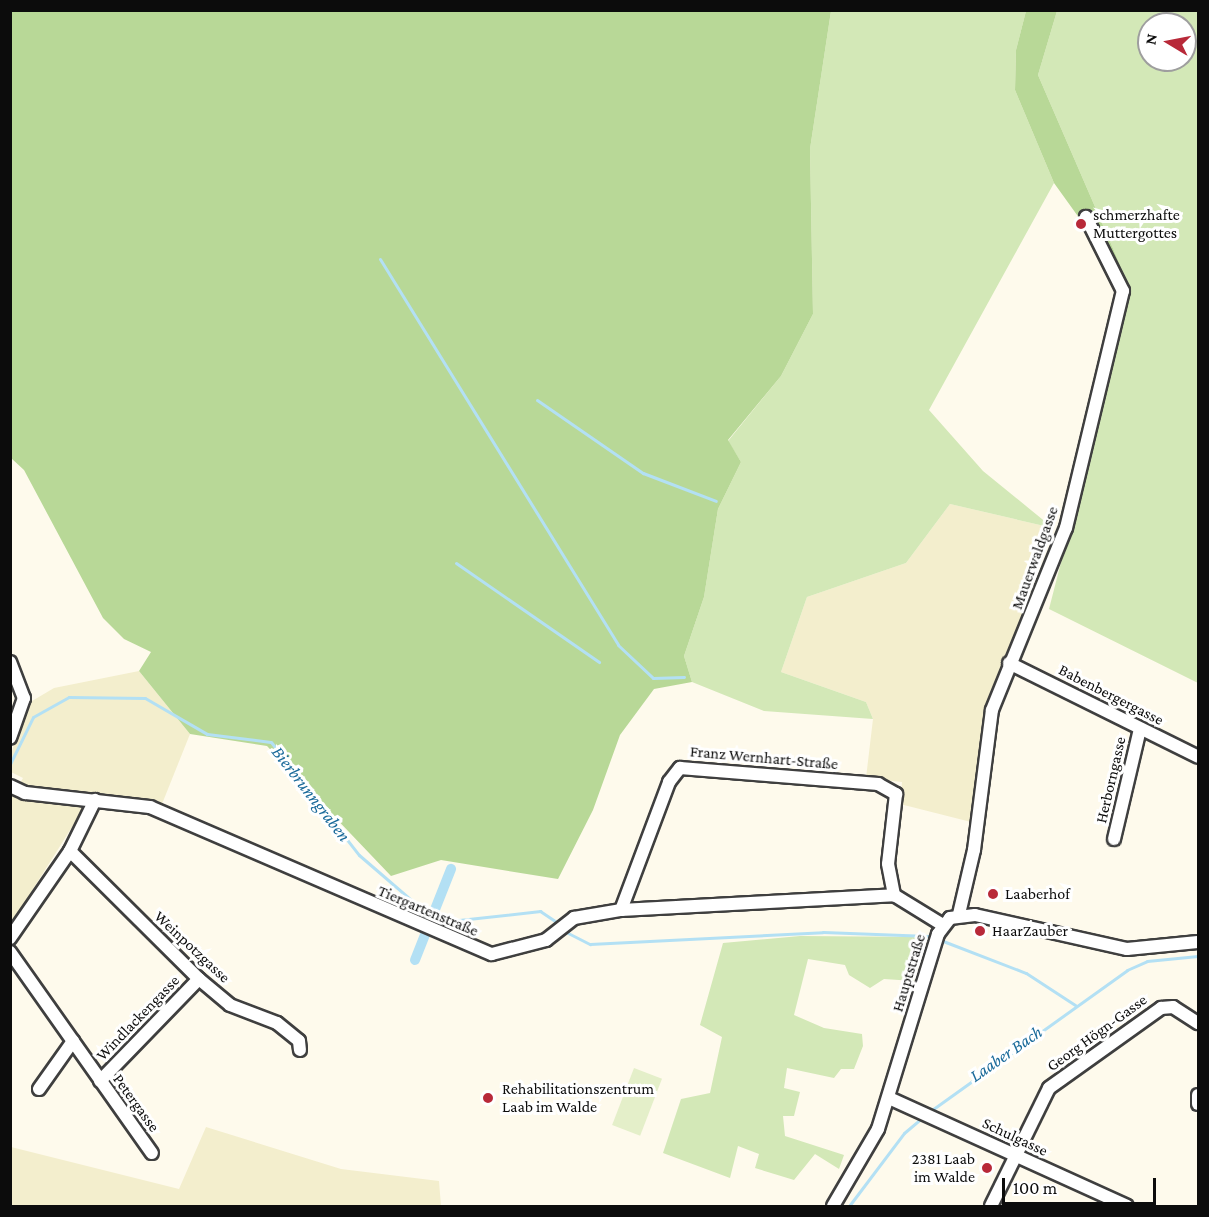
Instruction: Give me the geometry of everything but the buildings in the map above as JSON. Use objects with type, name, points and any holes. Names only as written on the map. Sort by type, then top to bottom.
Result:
[{"type":"street","name":"Mauerwaldgasse","points":[[959,914],[976,839],[992,710],[1009,663],[1041,600],[1066,528],[1123,291],[1086,217]]},
{"type":"street","points":[[10,662],[24,698],[10,738]]},
{"type":"street","name":"Babenbergergasse","points":[[1009,663],[1198,757]]},
{"type":"street","name":"Herborngasse","points":[[1114,839],[1140,729]]},
{"type":"street","name":"Franz Wernhart-Straße","points":[[621,910],[669,782],[680,768],[878,784],[896,794],[888,864],[894,895]]},
{"type":"street","name":"Tiergartenstraße","points":[[10,786],[150,807],[492,954],[546,940],[574,918],[621,910],[894,895]]},
{"type":"street","points":[[10,938],[70,851],[95,800]]},
{"type":"street","name":"Weinpotzgasse","points":[[70,851],[199,979],[230,1005],[277,1023],[299,1041],[300,1050]]},
{"type":"street","points":[[894,895],[943,925]]},
{"type":"street","points":[[959,914],[1107,946],[1198,942]]},
{"type":"street","name":"Hauptstraße","points":[[833,1206],[890,1098],[943,925],[959,914]]},
{"type":"street","name":"Petergasse","points":[[10,952],[152,1153]]},
{"type":"street","name":"Windlackengasse","points":[[100,1081],[199,979]]},
{"type":"street","name":"Georg Högn-Gasse","points":[[1016,1155],[1049,1088],[1166,1006],[1198,1023]]},
{"type":"street","points":[[39,1089],[74,1041]]},
{"type":"street","points":[[1198,1095],[1198,1104]]},
{"type":"street","name":"Schulgasse","points":[[890,1098],[1127,1206]]},
{"type":"street","points":[[991,1206],[1016,1155]]},
{"type":"shaded area","points":[[950,504],[1053,528],[1030,591],[1039,597],[985,720],[971,822],[900,804],[902,782],[866,778],[873,719],[866,702],[781,672],[807,597],[906,563]]},
{"type":"shaded area","points":[[139,671],[190,734],[162,804],[94,792],[11,924],[11,799],[23,778],[11,772],[11,754],[27,704],[54,688]]},
{"type":"shaded area","points":[[206,1127],[341,1169],[439,1181],[441,1206],[11,1206],[11,1147],[179,1189]]},
{"type":"green space","points":[[11,10],[831,11],[810,149],[813,314],[781,376],[728,440],[741,462],[718,509],[704,597],[684,656],[692,682],[654,689],[620,735],[593,810],[558,879],[441,860],[391,876],[267,746],[190,734],[139,671],[151,652],[124,639],[103,618],[24,470],[11,458]]},
{"type":"green space","points":[[831,11],[1026,11],[1016,50],[1015,90],[1054,183],[929,410],[983,471],[1053,528],[950,504],[906,563],[807,597],[781,672],[866,702],[873,719],[764,711],[692,682],[684,656],[704,597],[718,509],[741,462],[728,441],[781,376],[813,314],[810,149]]},
{"type":"green space","points":[[1026,11],[1057,11],[1038,75],[1131,290],[1054,183],[1015,90],[1016,50]]},
{"type":"green space","points":[[1057,11],[1198,11],[1198,683],[1049,609],[1131,290],[1038,75]]},
{"type":"green space","points":[[800,936],[925,937],[914,981],[884,979],[870,988],[849,975],[845,965],[808,959],[794,1015],[824,1028],[862,1034],[863,1046],[854,1069],[841,1069],[834,1078],[787,1068],[784,1088],[800,1092],[794,1116],[783,1116],[785,1136],[844,1155],[839,1169],[815,1154],[794,1180],[755,1168],[759,1154],[738,1146],[730,1178],[663,1153],[681,1099],[710,1093],[722,1037],[700,1025],[723,943]]},
{"type":"green space","points":[[634,1068],[662,1079],[640,1136],[612,1125]]},
{"type":"waterway","points":[[380,259],[618,645],[653,678],[684,677]]},
{"type":"waterway","points":[[537,400],[643,473],[716,501]]},
{"type":"waterway","points":[[456,563],[599,662]]},
{"type":"waterway","name":"Bierbrunngraben","points":[[10,764],[33,717],[69,697],[145,698],[207,734],[271,742],[359,855],[423,910],[450,921],[540,911],[555,921]]},
{"type":"waterway","name":"Bierbrunngraben","points":[[415,960],[451,869]]},
{"type":"waterway","points":[[566,932],[590,944],[823,932],[929,936]]},
{"type":"waterway","points":[[943,941],[1026,973],[1075,1005]]},
{"type":"waterway","name":"Laaber Bach","points":[[929,1112],[1127,970],[1147,961],[1198,956]]},
{"type":"waterway","name":"Laaber Bach","points":[[849,1206],[904,1133],[922,1118]]},
{"type":"place","name":"schmerzhafte Muttergottes","points":[[1081,224]]},
{"type":"place","name":"Laaberhof","points":[[993,894]]},
{"type":"place","name":"HaarZauber","points":[[980,931]]},
{"type":"place","name":"Rehabilitationszentrum Laab im Walde","points":[[488,1098]]},
{"type":"place","name":"2381 Laab im Walde","points":[[987,1168]]}]
